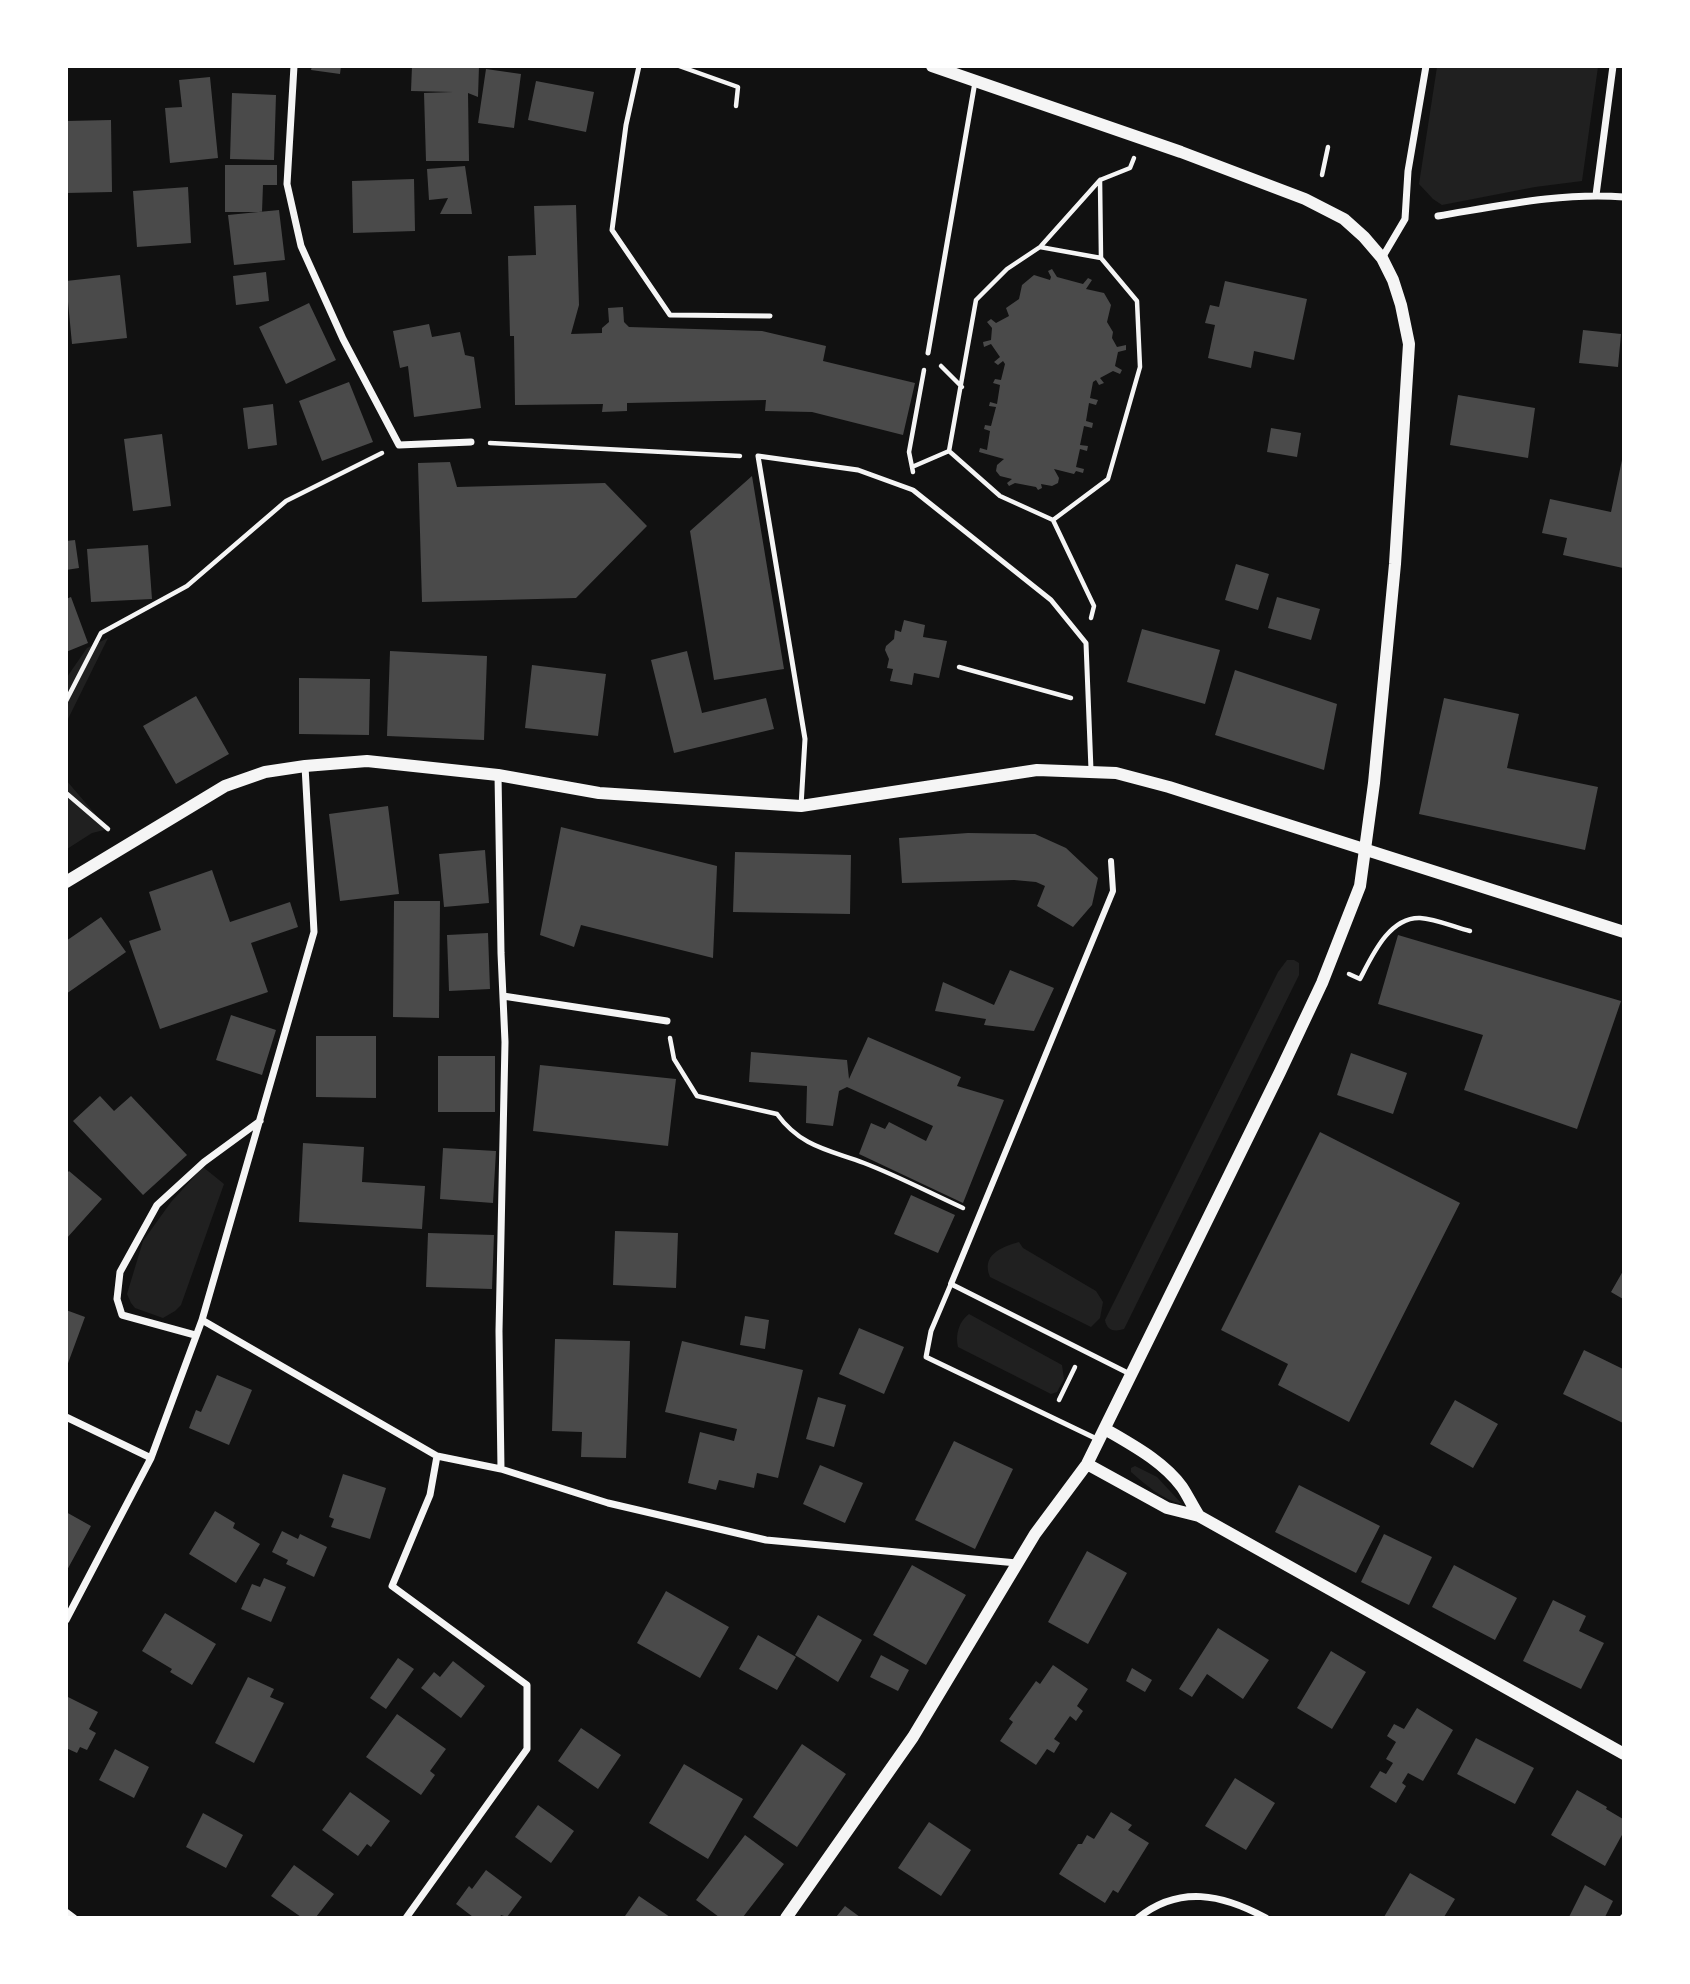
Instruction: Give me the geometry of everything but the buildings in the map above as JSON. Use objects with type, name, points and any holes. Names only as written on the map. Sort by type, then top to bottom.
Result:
[{"type":"street","points":[[294,66],[287,184],[301,246],[344,339],[399,445],[471,442]]},
{"type":"street","points":[[786,1917],[913,1737],[1035,1534],[1087,1464],[1322,983],[1360,886],[1395,565],[1409,344],[1401,305],[1382,258],[1344,219],[1305,199],[1181,152],[932,66]]},
{"type":"street","points":[[1382,258],[1405,219],[1408,171],[1426,66]]},
{"type":"street","points":[[1596,195],[1613,66]]},
{"type":"street","points":[[1438,216],[1516,202],[1596,195],[1623,197]]},
{"type":"street","points":[[66,882],[225,786],[265,772],[305,766],[367,761],[498,775],[599,793],[801,806],[1037,770],[1091,770],[1116,773],[1169,787],[1623,932]]},
{"type":"street","points":[[66,1620],[150,1458],[202,1320],[314,932],[305,766]]},
{"type":"street","points":[[498,775],[505,1042],[499,1331],[500,1469]]},
{"type":"street","points":[[951,1284],[1113,891],[1111,861]]},
{"type":"street","points":[[503,996],[667,1021]]},
{"type":"street","points":[[195,1335],[122,1315],[117,1299],[120,1272],[157,1205],[204,1162],[260,1121]]},
{"type":"street","points":[[202,1320],[437,1456],[500,1469],[608,1503],[766,1540],[1018,1563]]},
{"type":"street","points":[[66,1417],[150,1458]]},
{"type":"street","points":[[1102,1434],[1153,1459],[1169,1472],[1199,1516]]},
{"type":"street","points":[[406,1917],[527,1749],[527,1685],[392,1586],[430,1495],[437,1456]]},
{"type":"street","points":[[1087,1464],[1167,1508],[1199,1516],[1623,1754]]},
{"type":"street","points":[[1138,1917],[1152,1906],[1175,1897],[1220,1899],[1266,1917]]},
{"type":"street","points":[[66,1912],[74,1917]]},
{"type":"lane","points":[[639,66],[626,125],[612,230],[670,315],[770,316]]},
{"type":"lane","points":[[928,353],[975,82]]},
{"type":"lane","points":[[801,806],[805,739],[758,456],[858,470],[913,490],[1051,600],[1086,643],[1091,770]]},
{"type":"lane","points":[[1102,1434],[1051,1416],[926,1357],[931,1331],[951,1284],[1132,1375]]},
{"type":"path","points":[[679,66],[738,87],[736,106]]},
{"type":"path","points":[[1322,175],[1328,146]]},
{"type":"path","points":[[949,451],[976,300],[1007,269],[1040,247],[1100,180],[1130,168]]},
{"type":"path","points":[[1053,520],[1108,479],[1140,367],[1137,301],[1101,258],[1100,180]]},
{"type":"path","points":[[1040,247],[1101,258]]},
{"type":"path","points":[[928,353],[962,388]]},
{"type":"path","points":[[913,490],[908,452],[928,353]]},
{"type":"path","points":[[471,442],[758,456]]},
{"type":"path","points":[[66,702],[101,633],[187,586],[286,500],[399,445]]},
{"type":"path","points":[[912,467],[949,451]]},
{"type":"path","points":[[949,451],[1000,496],[1053,520],[1094,606],[1086,643]]},
{"type":"path","points":[[959,667],[1089,702]]},
{"type":"path","points":[[66,793],[108,829]]},
{"type":"path","points":[[1360,979],[1379,941],[1401,924],[1419,918],[1469,931]]},
{"type":"path","points":[[667,1021],[674,1059],[697,1096],[777,1114],[788,1129],[826,1152],[863,1163],[980,1216]]},
{"type":"path","points":[[1051,1416],[1084,1349]]},
{"type":"shaded area","points":[[1437,67],[1598,67],[1582,181],[1442,205],[1433,199],[1419,184]]},
{"type":"shaded area","points":[[108,638],[67,721],[67,677],[87,648]]},
{"type":"shaded area","points":[[66,780],[108,829],[92,833],[67,849]]},
{"type":"shaded area","points":[[1287,960],[1299,963],[1299,975],[1124,1329],[1112,1330],[1105,1320],[1278,972]]},
{"type":"shaded area","points":[[203,1167],[224,1184],[181,1305],[163,1318],[135,1308],[127,1294],[143,1241],[171,1202]]},
{"type":"shaded area","points":[[1019,1242],[1023,1248],[1096,1291],[1103,1302],[1100,1318],[1091,1327],[990,1277],[988,1263],[994,1253]]},
{"type":"shaded area","points":[[969,1314],[1062,1365],[1064,1379],[1057,1392],[1051,1394],[958,1347],[959,1329]]},
{"type":"shaded area","points":[[1135,1466],[1157,1477],[1182,1504],[1161,1496],[1143,1482],[1131,1472],[1131,1468]]}]
